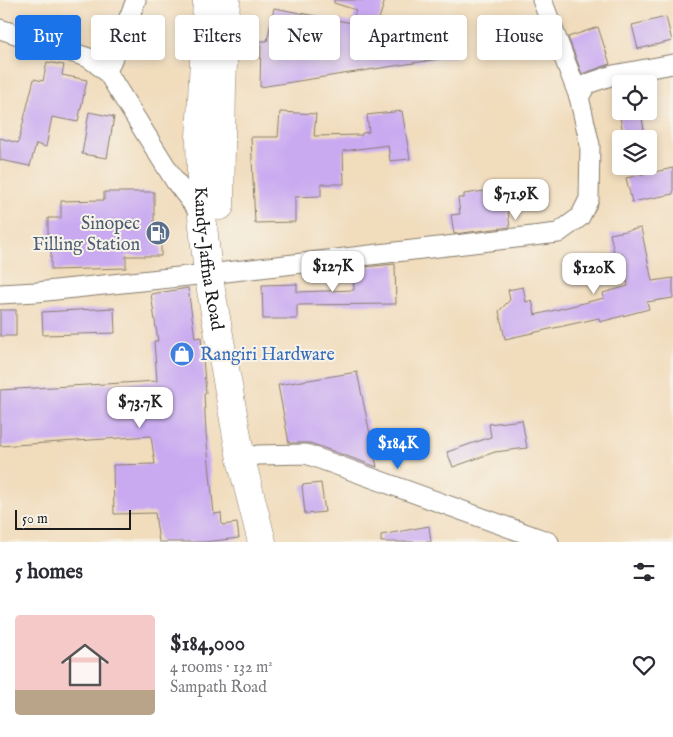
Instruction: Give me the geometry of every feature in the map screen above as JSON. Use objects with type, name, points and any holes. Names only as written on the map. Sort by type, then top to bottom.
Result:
[{"type":"highway","name":"Kandy-Jaffna Road","points":[[207,0],[200,138],[202,216],[217,273],[250,457],[262,542]]},
{"type":"highway","name":"Kandy-Jaffna Road","points":[[217,273],[226,0]]},
{"type":"highway","name":"Kandy-Jaffna Road","points":[[250,457],[280,542]]},
{"type":"street","points":[[107,72],[136,0]]},
{"type":"street","points":[[0,294],[37,292],[217,273],[558,233],[580,217],[589,199],[590,145],[579,97],[542,0]]},
{"type":"street","points":[[2,29],[89,58],[107,72],[175,181],[202,216]]},
{"type":"street","points":[[579,97],[587,84],[613,75],[673,64]]},
{"type":"street","points":[[250,457],[306,454],[549,542]]},
{"type":"building","points":[[334,0],[385,0],[380,15],[354,15],[356,10],[334,3]]},
{"type":"building","points":[[274,8],[310,15],[273,15]]},
{"type":"building","points":[[666,17],[672,41],[638,49],[632,25]]},
{"type":"building","points":[[340,21],[350,23],[350,60],[432,60],[260,87],[261,41],[267,41],[269,32],[269,60],[340,60]]},
{"type":"building","points":[[598,27],[610,64],[582,74],[568,37]]},
{"type":"building","points":[[47,62],[64,65],[62,75],[87,80],[78,122],[52,117],[46,147],[36,144],[30,166],[0,160],[0,138],[18,143],[34,79],[43,81]]},
{"type":"building","points":[[402,111],[410,159],[390,161],[388,145],[343,151],[344,184],[321,184],[321,196],[295,197],[295,222],[255,223],[251,137],[278,137],[280,112],[316,114],[314,136],[362,135],[362,133],[369,132],[367,115]]},
{"type":"building","points":[[89,112],[114,117],[107,158],[82,154]]},
{"type":"building","points":[[621,120],[642,120],[644,130],[622,130]]},
{"type":"building","points":[[673,168],[673,194],[632,202],[626,178],[640,175],[657,175],[657,171]]},
{"type":"building","points":[[484,191],[486,200],[506,197],[510,227],[454,234],[451,215],[460,214],[458,198],[464,198],[464,194]]},
{"type":"building","points":[[104,192],[154,192],[154,222],[161,222],[161,256],[126,256],[126,268],[51,270],[51,239],[48,239],[48,218],[61,218],[61,201],[104,200]]},
{"type":"building","points":[[641,228],[652,281],[673,278],[673,298],[647,302],[649,309],[600,322],[599,318],[505,339],[499,311],[510,300],[508,290],[523,287],[526,302],[532,300],[535,315],[604,298],[603,293],[628,286],[622,254],[615,256],[610,234]]},
{"type":"building","points":[[395,264],[396,304],[297,305],[297,319],[263,319],[262,285],[297,284],[297,292],[354,290],[353,268]]},
{"type":"building","points":[[188,288],[195,338],[201,337],[206,393],[204,393],[206,433],[214,514],[221,513],[222,525],[237,523],[239,538],[204,542],[159,542],[155,513],[114,514],[113,465],[155,464],[151,436],[0,446],[0,390],[157,381],[154,341],[158,341],[151,294]]},
{"type":"building","points":[[114,308],[115,333],[43,335],[42,312]]},
{"type":"building","points":[[0,310],[16,310],[16,336],[0,336]]},
{"type":"building","points":[[357,372],[377,467],[310,443],[289,443],[278,385]]},
{"type":"building","points":[[522,420],[527,448],[495,452],[453,467],[447,452],[491,437],[489,424]]},
{"type":"building","points":[[321,483],[325,512],[305,514],[302,485]]},
{"type":"building","points":[[429,526],[431,542],[381,542],[381,535]]},
{"type":"place","name":"Sinopec Filling Station","points":[[158,233]]},
{"type":"place","name":"Rangiri Hardware","points":[[182,354]]}]
